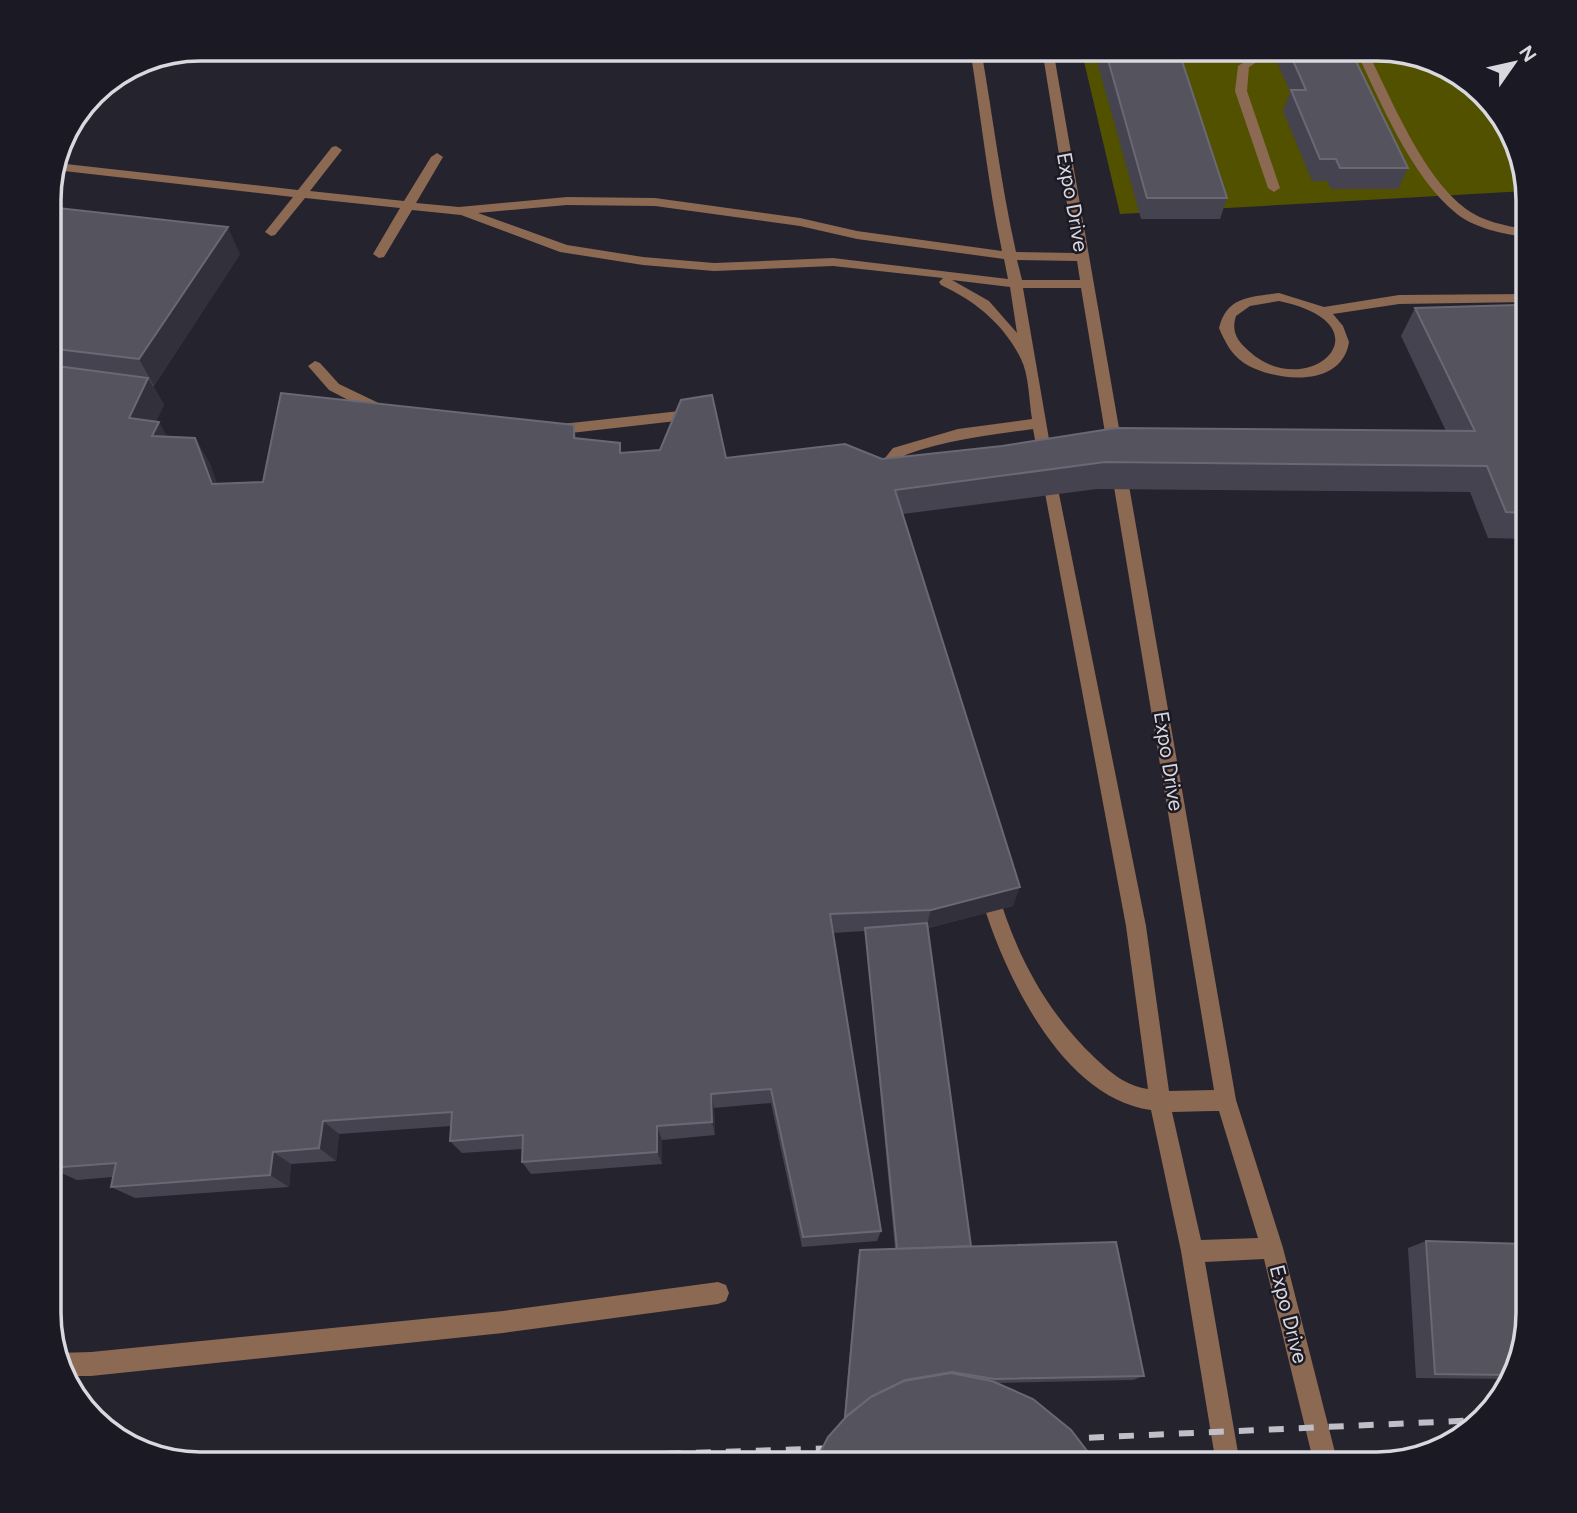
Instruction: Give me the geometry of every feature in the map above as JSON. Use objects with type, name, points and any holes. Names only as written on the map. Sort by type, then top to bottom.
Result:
[{"type":"street","points":[[977,61],[1009,256],[1136,926],[1160,1102],[1192,1251],[1226,1452]]},
{"type":"street","name":"Expo Drive","points":[[1049,61],[1226,1100],[1272,1248],[1323,1452]]},
{"type":"street","points":[[1252,61],[1244,66],[1241,90],[1274,188]]},
{"type":"street","points":[[1366,61],[1425,170],[1463,213],[1515,232]]},
{"type":"street","points":[[271,232],[337,150]]},
{"type":"street","points":[[379,254],[436,157]]},
{"type":"street","points":[[65,168],[459,211],[567,201],[655,202],[800,222],[856,235],[1009,256],[1082,257]]},
{"type":"street","points":[[459,211],[565,249],[643,261],[714,267],[833,262],[1016,284],[1087,284]]},
{"type":"street","points":[[866,264],[940,279],[968,292],[997,313],[1030,362]]},
{"type":"street","points":[[1322,312],[1337,325],[1343,340],[1341,354],[1330,366],[1311,372],[1289,374],[1255,363],[1230,344],[1224,329],[1228,315],[1239,304],[1257,298],[1290,299],[1322,312],[1360,302],[1402,298],[1515,298]]},
{"type":"street","points":[[315,366],[334,387],[390,416],[402,418]]},
{"type":"street","points":[[543,430],[585,429],[688,415]]},
{"type":"street","points":[[881,489],[878,476],[898,452],[958,434],[1040,423]]},
{"type":"street","points":[[985,876],[999,930],[1040,1013],[1073,1052],[1118,1091],[1160,1102],[1226,1100]]},
{"type":"street","points":[[1192,1251],[1272,1248]]},
{"type":"street","points":[[71,1363],[503,1322],[718,1293]]},
{"type":"shaded area","points":[[1084,61],[1377,61],[1421,69],[1454,85],[1487,116],[1505,147],[1511,164],[1515,192],[1120,214]]},
{"type":"building","points":[[1108,61],[1182,61],[1227,198],[1147,198]]},
{"type":"building","points":[[1293,61],[1356,61],[1408,168],[1340,168],[1336,159],[1320,159],[1291,90],[1306,90]]},
{"type":"building","points":[[62,208],[228,227],[139,359],[62,350]]},
{"type":"building","points":[[1515,305],[1515,512],[1506,512],[1487,466],[1105,462],[895,490],[1020,887],[931,910],[830,914],[881,1231],[803,1237],[771,1089],[711,1094],[712,1122],[657,1126],[657,1152],[522,1162],[523,1135],[450,1141],[452,1112],[323,1121],[319,1148],[273,1152],[270,1175],[111,1187],[116,1163],[62,1167],[62,367],[148,378],[129,418],[159,422],[152,436],[195,438],[212,484],[263,482],[281,393],[574,425],[574,438],[620,443],[620,453],[660,450],[681,400],[712,395],[726,458],[845,444],[882,459],[1002,446],[1116,428],[1475,431],[1415,308]]},
{"type":"building","points":[[927,923],[971,1246],[897,1249],[865,928]]},
{"type":"building","points":[[1426,1241],[1516,1244],[1515,1331],[1501,1375],[1435,1374]]},
{"type":"building","points":[[1116,1242],[1144,1376],[994,1379],[952,1372],[905,1380],[872,1396],[845,1417],[860,1250]]},
{"type":"building","points":[[951,1373],[992,1381],[1033,1399],[1071,1430],[1088,1452],[820,1452],[828,1437],[845,1418],[871,1397],[904,1381]]},
{"type":"railway","points":[[1059,1439],[1463,1421]]},
{"type":"railway","points":[[720,1452],[842,1448]]}]
